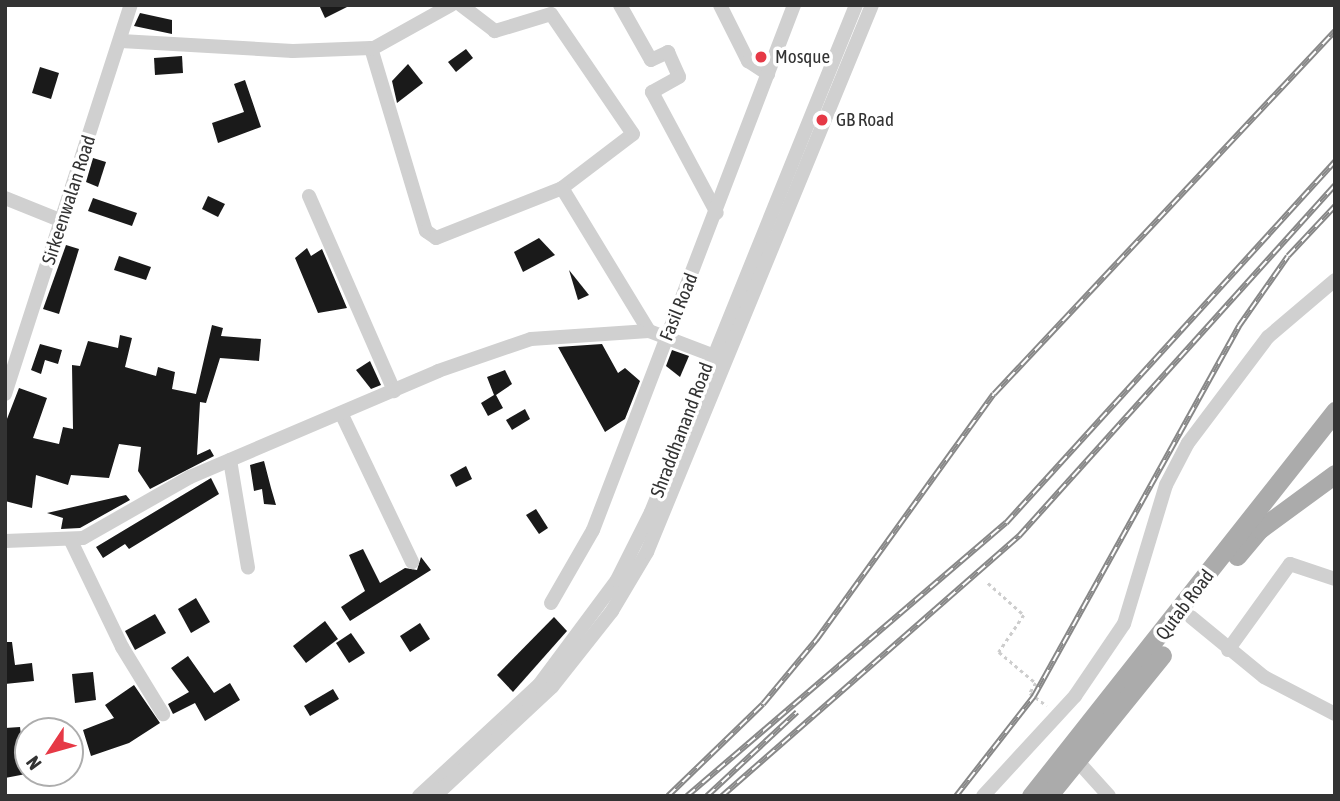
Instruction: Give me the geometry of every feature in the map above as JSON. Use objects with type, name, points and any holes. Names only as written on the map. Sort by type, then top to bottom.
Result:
[{"type":"main road","name":"Qutab Road","points":[[1048,796],[1072,755],[1243,536],[1335,411]]},
{"type":"main road","name":"Qutab Road","points":[[1031,796],[1072,755],[1191,617],[1243,536],[1335,474]]},
{"type":"street","name":"Sirkeenwalan Road","points":[[5,394],[131,5]]},
{"type":"street","points":[[121,41],[372,49],[451,5]]},
{"type":"street","points":[[372,49],[431,237],[562,188],[627,141],[631,123],[551,14],[495,31],[461,5]]},
{"type":"street","points":[[620,5],[651,60],[668,52],[679,77],[652,92],[717,213]]},
{"type":"street","points":[[720,5],[748,61],[768,74]]},
{"type":"street","name":"Fasil Road","points":[[551,603],[593,530],[717,213],[794,5]]},
{"type":"street","name":"Shraddhanand Road","points":[[419,796],[539,685],[617,580],[651,512],[711,354],[856,5]]},
{"type":"street","name":"Shraddhanand Road","points":[[435,796],[552,687],[612,611],[647,552],[872,5]]},
{"type":"street","points":[[793,158],[808,164]]},
{"type":"street","points":[[562,188],[649,331]]},
{"type":"street","points":[[309,196],[394,391]]},
{"type":"street","points":[[5,198],[62,221]]},
{"type":"street","points":[[983,796],[1058,715],[1124,624],[1166,485],[1188,443],[1268,337],[1335,280]]},
{"type":"street","points":[[5,541],[71,541],[230,460],[394,391],[531,339],[649,331],[668,335],[726,361]]},
{"type":"street","points":[[342,415],[412,562]]},
{"type":"street","points":[[230,460],[248,568]]},
{"type":"street","points":[[71,541],[122,647],[163,714]]},
{"type":"street","points":[[1228,650],[1290,564],[1335,579]]},
{"type":"street","points":[[1191,617],[1264,677],[1335,714]]},
{"type":"street","points":[[1072,755],[1109,796]]},
{"type":"path","points":[[988,583],[1024,615],[999,652],[1036,683],[1030,693],[1058,715]]},
{"type":"building","points":[[319,5],[351,5],[325,18]]},
{"type":"building","points":[[140,13],[172,20],[172,34],[134,26]]},
{"type":"building","points":[[466,49],[473,58],[456,72],[448,62]]},
{"type":"building","points":[[182,56],[183,73],[155,75],[154,58]]},
{"type":"building","points":[[408,64],[423,83],[397,103],[392,81]]},
{"type":"building","points":[[40,67],[59,73],[51,99],[32,93]]},
{"type":"building","points":[[245,80],[261,127],[218,143],[212,123],[244,112],[234,84]]},
{"type":"building","points":[[93,158],[106,162],[98,187],[86,182]]},
{"type":"building","points":[[208,196],[225,204],[218,217],[202,209]]},
{"type":"building","points":[[93,198],[137,213],[132,226],[88,211]]},
{"type":"building","points":[[539,238],[555,255],[523,272],[514,252]]},
{"type":"building","points":[[66,245],[79,249],[59,314],[43,309]]},
{"type":"building","points":[[307,248],[311,256],[322,249],[347,308],[318,313],[295,258]]},
{"type":"building","points":[[119,256],[151,267],[146,280],[114,270]]},
{"type":"building","points":[[569,270],[589,295],[578,300]]},
{"type":"building","points":[[212,325],[223,328],[221,336],[261,339],[259,361],[220,358],[206,403],[200,402],[197,455],[210,449],[214,456],[150,489],[138,471],[141,447],[119,444],[109,478],[71,475],[68,485],[36,475],[32,508],[5,501],[5,424],[19,388],[47,398],[33,438],[59,444],[63,427],[73,429],[72,365],[80,366],[88,341],[118,348],[120,335],[132,338],[125,367],[156,376],[158,367],[175,372],[172,389],[196,394]]},
{"type":"building","points":[[40,344],[62,350],[58,364],[45,360],[41,374],[31,370]]},
{"type":"building","points":[[602,344],[618,373],[625,368],[640,381],[625,419],[605,432],[558,347]]},
{"type":"building","points":[[672,350],[689,356],[680,377],[666,366]]},
{"type":"building","points":[[370,361],[381,385],[371,389],[356,370]]},
{"type":"building","points":[[505,370],[512,384],[496,395],[503,408],[488,416],[481,403],[494,395],[487,377]]},
{"type":"building","points":[[525,409],[530,419],[512,430],[506,420]]},
{"type":"building","points":[[264,461],[276,505],[264,504],[262,489],[254,491],[250,465]]},
{"type":"building","points":[[466,466],[472,479],[456,487],[450,475]]},
{"type":"building","points":[[211,478],[219,494],[129,549],[125,544],[103,558],[96,547]]},
{"type":"building","points":[[126,495],[130,500],[80,528],[61,529],[63,518],[47,513]]},
{"type":"building","points":[[536,509],[548,528],[539,534],[526,515]]},
{"type":"building","points":[[363,549],[380,583],[405,568],[417,570],[421,557],[431,570],[350,621],[341,607],[365,591],[349,555]]},
{"type":"building","points":[[196,598],[210,622],[191,633],[178,609]]},
{"type":"building","points":[[155,614],[166,633],[135,650],[125,631]]},
{"type":"building","points":[[554,617],[567,631],[513,692],[497,675]]},
{"type":"building","points":[[325,621],[338,639],[306,663],[293,646]]},
{"type":"building","points":[[420,623],[430,639],[410,652],[400,636]]},
{"type":"building","points":[[351,633],[365,653],[349,663],[336,643]]},
{"type":"building","points":[[5,642],[12,642],[15,665],[32,663],[34,681],[5,684]]},
{"type":"building","points":[[188,656],[214,693],[230,683],[240,700],[205,721],[195,703],[173,714],[168,704],[189,692],[171,668]]},
{"type":"building","points":[[93,672],[96,700],[75,703],[72,674]]},
{"type":"building","points":[[134,685],[160,723],[129,743],[91,756],[84,730],[114,718],[105,705]]},
{"type":"building","points":[[333,689],[339,699],[310,716],[304,706]]},
{"type":"building","points":[[14,727],[14,776],[5,778],[5,728]]},
{"type":"railway","points":[[668,796],[763,704],[817,639],[994,394],[1335,31]]},
{"type":"railway","points":[[687,796],[1006,523],[1335,161]]},
{"type":"railway","points":[[722,796],[1019,536],[1335,185]]},
{"type":"railway","points":[[956,796],[1034,696],[1239,326],[1288,256],[1335,206]]},
{"type":"railway","points":[[707,796],[797,712]]},
{"type":"place","name":"Mosque","points":[[761,57]]},
{"type":"place","name":"GB Road","points":[[822,120]]}]
